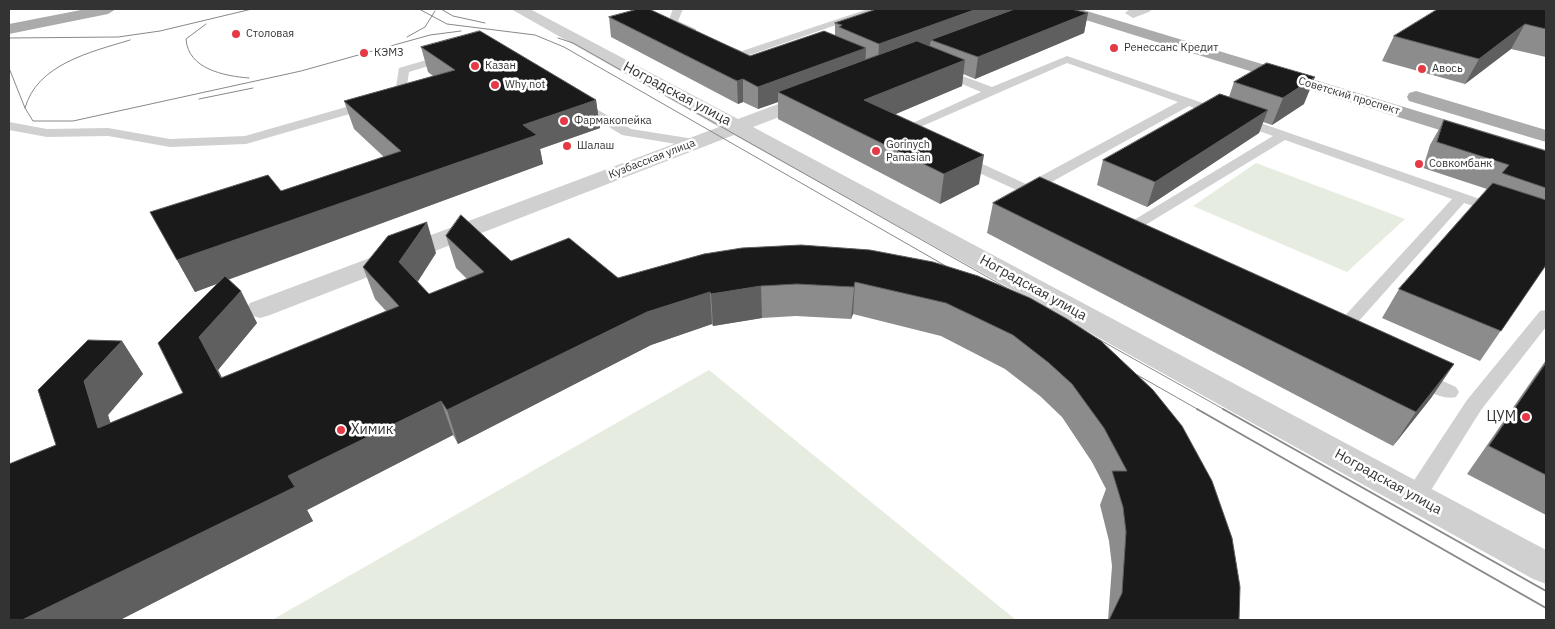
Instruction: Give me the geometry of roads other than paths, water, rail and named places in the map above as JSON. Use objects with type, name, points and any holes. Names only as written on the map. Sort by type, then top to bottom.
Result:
[{"type":"main road","points":[[9,20],[63,9]]},
{"type":"main road","points":[[9,29],[108,9]]},
{"type":"main road","name":"Советский проспект","points":[[1065,9],[1546,158]]},
{"type":"main road","points":[[1132,10],[1231,42]]},
{"type":"main road","name":"Советский проспект","points":[[1399,92],[1546,136]]},
{"type":"street","name":"Ноградская улица","points":[[519,9],[1546,568]]},
{"type":"street","name":"Кузбасская улица","points":[[260,309],[835,89]]},
{"type":"lane","points":[[678,9],[673,22],[698,34]]},
{"type":"lane","points":[[715,42],[741,55],[877,9]]},
{"type":"lane","points":[[798,35],[815,42]]},
{"type":"lane","points":[[9,126],[46,133],[108,132],[170,142],[246,140],[401,95],[403,70],[456,54]]},
{"type":"lane","points":[[919,139],[901,131],[1067,59],[1512,215]]},
{"type":"lane","points":[[929,67],[990,92]]},
{"type":"lane","points":[[568,97],[627,132],[694,143]]},
{"type":"lane","points":[[1026,190],[1188,102]]},
{"type":"lane","points":[[1119,234],[1283,135]]},
{"type":"lane","points":[[946,152],[1060,206]]},
{"type":"lane","points":[[1352,346],[1330,336],[1461,197]]},
{"type":"lane","points":[[1102,226],[1137,243]]},
{"type":"lane","points":[[1415,497],[1474,405],[1546,316]]},
{"type":"lane","points":[[1405,371],[1449,392]]},
{"type":"tram line","points":[[9,38],[118,37],[160,31],[252,9]]},
{"type":"tram line","points":[[419,9],[432,16]]},
{"type":"tram line","points":[[441,9],[453,16],[485,23]]},
{"type":"tram line","points":[[432,16],[435,11]]},
{"type":"tram line","points":[[407,37],[425,27],[432,16]]},
{"type":"tram line","points":[[432,16],[447,24],[535,35],[564,47],[958,273]]},
{"type":"tram line","points":[[206,24],[186,39],[188,49],[193,57],[200,64],[219,73],[249,78]]},
{"type":"tram line","points":[[25,108],[33,121],[73,121],[301,71],[430,35],[461,31]]},
{"type":"tram line","points":[[558,38],[573,43],[1021,296]]},
{"type":"tram line","points":[[25,108],[31,93],[41,80],[53,70],[83,55],[130,40]]},
{"type":"tram line","points":[[9,68],[25,108]]},
{"type":"tram line","points":[[199,99],[253,88]]},
{"type":"tram line","points":[[1084,331],[1225,410]]},
{"type":"tram line","points":[[1125,368],[1199,410]]},
{"type":"tram line","points":[[1197,409],[1546,608]]},
{"type":"tram line","points":[[1223,409],[1546,591]]},
{"type":"place","name":"Столовая","points":[[236,34]]},
{"type":"place","name":"Ренессанс Кредит","points":[[1114,48]]},
{"type":"place","name":"КЭМЗ","points":[[364,53]]},
{"type":"place","name":"Казан","points":[[475,66]]},
{"type":"place","name":"Авось","points":[[1422,69]]},
{"type":"place","name":"Why not","points":[[495,85]]},
{"type":"place","name":"Фармакопейка","points":[[564,121]]},
{"type":"place","name":"Шалаш","points":[[567,146]]},
{"type":"place","name":"Gorinych Panasian","points":[[876,151]]},
{"type":"place","name":"Совкомбанк","points":[[1419,164]]},
{"type":"place","name":"ЦУМ","points":[[1526,417]]},
{"type":"place","name":"Химик","points":[[341,430]]}]
